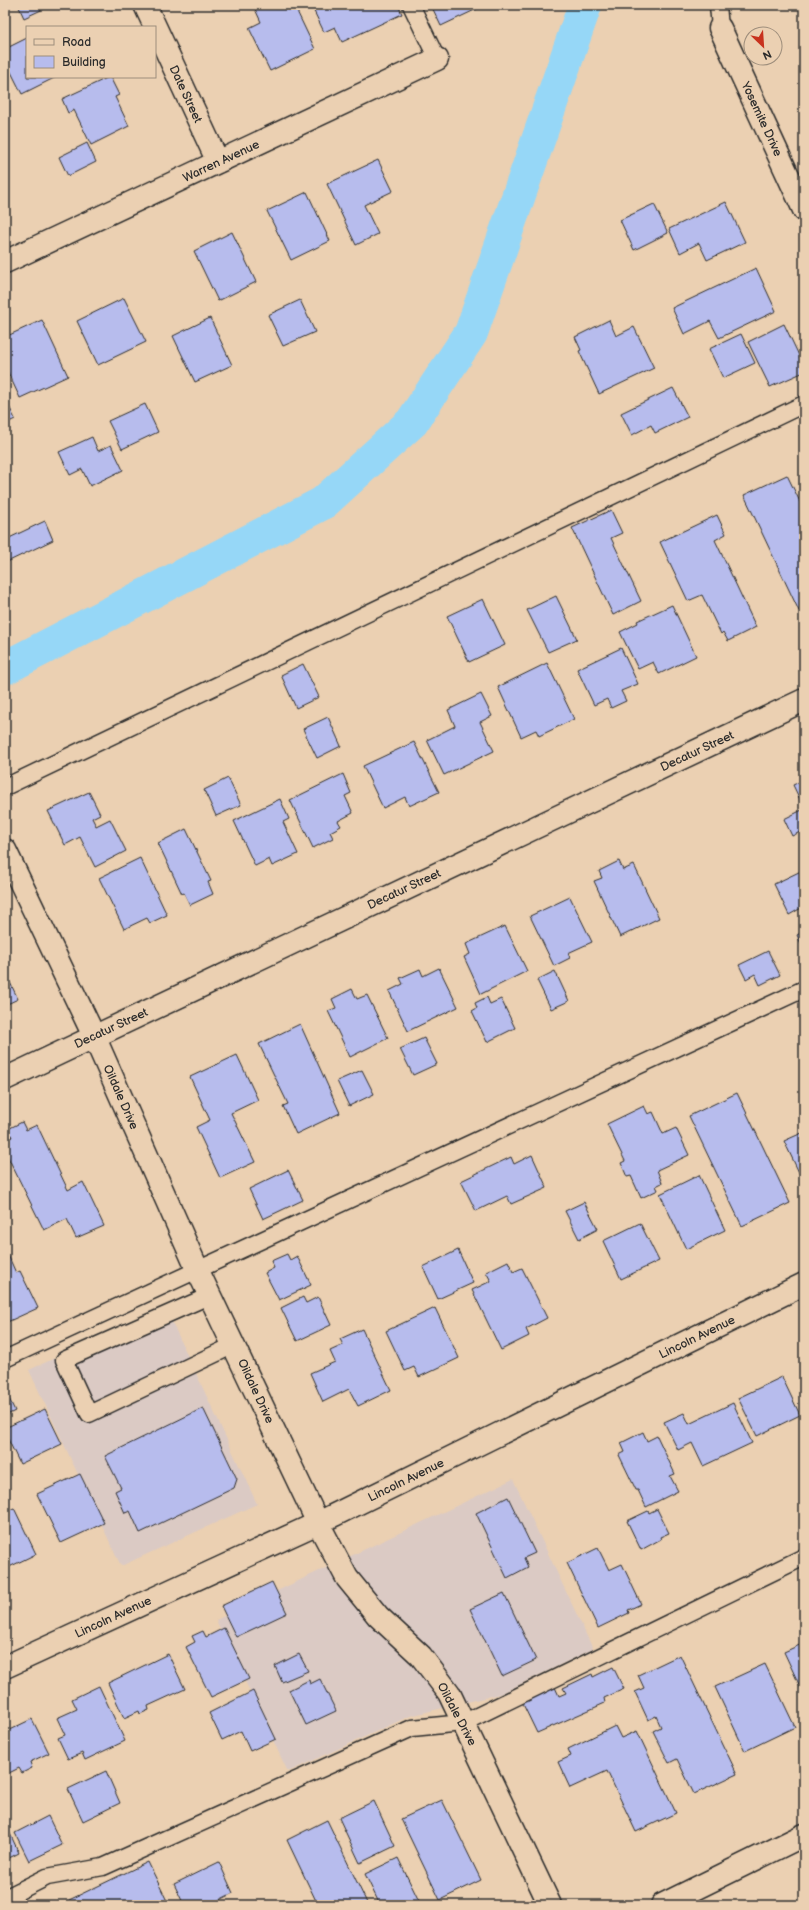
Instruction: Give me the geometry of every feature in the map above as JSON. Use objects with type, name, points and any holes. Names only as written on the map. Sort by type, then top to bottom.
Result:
[{"type":"street","name":"Date Street","points":[[145,5],[155,26]]},
{"type":"street","name":"Yosemite Drive","points":[[720,28],[804,210]]},
{"type":"street","name":"Date Street","points":[[156,29],[218,162]]},
{"type":"street","name":"Warren Avenue","points":[[5,262],[436,59]]},
{"type":"street","name":"Decatur Street","points":[[5,1079],[804,700]]},
{"type":"street","name":"Oildale Drive","points":[[5,850],[94,1036],[198,1271],[318,1523],[347,1578],[378,1616],[421,1656],[448,1693],[550,1905]]},
{"type":"street","name":"Lincoln Avenue","points":[[5,1667],[318,1523],[804,1284]]},
{"type":"street","points":[[662,1905],[804,1835]]},
{"type":"lane","points":[[411,5],[436,59]]},
{"type":"lane","points":[[718,5],[720,28]]},
{"type":"lane","points":[[5,787],[804,404]]},
{"type":"lane","points":[[5,1359],[198,1271],[804,989]]},
{"type":"lane","points":[[210,1295],[64,1360],[88,1414],[234,1345]]},
{"type":"lane","points":[[5,1898],[46,1877],[103,1867],[412,1728],[463,1723],[804,1556]]},
{"type":"shaded area","points":[[165,1307],[257,1504],[121,1566],[29,1370]]},
{"type":"shaded area","points":[[513,1479],[593,1649],[500,1694],[410,1716],[288,1772],[216,1620]]},
{"type":"building","points":[[18,5],[52,5],[24,18]]},
{"type":"building","points":[[264,5],[294,5],[315,49],[270,71],[249,28],[261,22],[255,9]]},
{"type":"building","points":[[311,5],[398,5],[402,14],[342,42],[335,27],[324,32]]},
{"type":"building","points":[[431,5],[481,5],[481,7],[441,26]]},
{"type":"building","points":[[26,38],[26,78],[54,78],[22,94],[5,60],[5,49]]},
{"type":"building","points":[[107,78],[110,78],[119,95],[115,97],[129,126],[91,145],[74,110],[68,113],[62,99]]},
{"type":"building","points":[[87,143],[96,162],[68,176],[59,157]]},
{"type":"building","points":[[378,160],[393,191],[364,205],[378,234],[356,245],[327,184]]},
{"type":"building","points":[[307,192],[330,241],[291,260],[267,211]]},
{"type":"building","points":[[726,202],[745,242],[707,260],[699,243],[680,253],[669,229]]},
{"type":"building","points":[[654,204],[668,233],[634,250],[620,220]]},
{"type":"building","points":[[232,232],[256,282],[218,301],[194,251]]},
{"type":"building","points":[[756,268],[776,311],[719,338],[710,321],[684,334],[672,308]]},
{"type":"building","points":[[124,298],[146,342],[98,365],[77,321]]},
{"type":"building","points":[[300,300],[315,332],[283,346],[268,315]]},
{"type":"building","points":[[210,318],[232,365],[195,382],[173,336]]},
{"type":"building","points":[[42,320],[68,376],[20,398],[5,366],[5,337]]},
{"type":"building","points":[[609,320],[616,336],[634,327],[654,368],[599,394],[579,351],[581,350],[575,337]]},
{"type":"building","points":[[784,324],[804,366],[804,372],[770,387],[748,342]]},
{"type":"building","points":[[741,334],[755,363],[723,378],[709,349]]},
{"type":"building","points":[[673,388],[688,417],[655,433],[651,425],[632,435],[621,413]]},
{"type":"building","points":[[5,398],[15,419],[5,424]]},
{"type":"building","points":[[145,404],[158,432],[122,449],[108,421]]},
{"type":"building","points":[[92,437],[98,451],[111,445],[123,470],[90,486],[82,469],[70,475],[59,452]]},
{"type":"building","points":[[787,475],[804,510],[804,609],[799,611],[744,495]]},
{"type":"building","points":[[611,510],[622,533],[611,538],[641,601],[613,615],[572,528]]},
{"type":"building","points":[[717,515],[726,534],[715,540],[756,627],[728,641],[723,632],[721,634],[702,595],[688,601],[660,542]]},
{"type":"building","points":[[45,521],[53,540],[5,563],[5,540]]},
{"type":"building","points":[[556,596],[577,639],[548,652],[527,610]]},
{"type":"building","points":[[483,599],[505,645],[469,662],[447,616]]},
{"type":"building","points":[[672,605],[696,656],[659,674],[653,662],[638,669],[620,632],[638,623],[637,621]]},
{"type":"building","points":[[621,648],[638,684],[621,691],[626,701],[611,708],[607,699],[594,705],[577,669]]},
{"type":"building","points":[[547,663],[574,719],[539,736],[536,730],[521,737],[498,687]]},
{"type":"building","points":[[303,664],[319,697],[296,708],[281,675]]},
{"type":"building","points":[[481,694],[492,716],[480,722],[494,751],[444,775],[427,740],[455,726],[448,710]]},
{"type":"building","points":[[328,717],[341,746],[317,758],[303,729]]},
{"type":"building","points":[[414,742],[439,792],[409,806],[405,797],[383,808],[363,766]]},
{"type":"building","points":[[343,774],[351,793],[345,796],[353,813],[338,821],[341,826],[330,832],[333,838],[313,848],[290,800]]},
{"type":"building","points":[[228,778],[241,805],[216,816],[204,790]]},
{"type":"building","points":[[804,780],[804,808],[793,785]]},
{"type":"building","points":[[89,792],[100,814],[92,818],[96,826],[110,819],[126,851],[95,867],[80,837],[65,845],[48,811]]},
{"type":"building","points":[[280,799],[289,819],[283,822],[298,854],[272,866],[269,859],[255,866],[234,821]]},
{"type":"building","points":[[804,809],[804,830],[792,836],[784,819]]},
{"type":"building","points":[[186,829],[211,881],[208,882],[213,894],[190,905],[184,893],[182,894],[158,843]]},
{"type":"building","points":[[140,858],[167,915],[150,923],[147,918],[124,929],[99,878]]},
{"type":"building","points":[[619,861],[623,870],[634,865],[659,918],[620,937],[594,881],[602,878],[599,871]]},
{"type":"building","points":[[803,870],[804,910],[803,907],[789,915],[774,884]]},
{"type":"building","points":[[570,897],[592,942],[568,953],[570,958],[554,966],[530,916]]},
{"type":"building","points":[[505,926],[527,971],[481,994],[464,957],[470,954],[466,944]]},
{"type":"building","points":[[804,931],[804,950],[797,935]]},
{"type":"building","points":[[768,951],[780,975],[760,985],[755,974],[746,979],[739,965]]},
{"type":"building","points":[[439,968],[458,1007],[408,1031],[389,991],[403,984],[400,978],[420,969],[423,976]]},
{"type":"building","points":[[555,971],[569,1001],[551,1009],[537,980]]},
{"type":"building","points":[[5,972],[18,999],[5,1005]]},
{"type":"building","points":[[352,989],[357,999],[367,995],[388,1038],[350,1057],[328,1011],[336,1008],[332,999]]},
{"type":"building","points":[[487,997],[490,1004],[501,999],[515,1028],[487,1042],[472,1011],[477,1008],[475,1003]]},
{"type":"building","points":[[300,1024],[340,1113],[296,1134],[283,1106],[288,1104],[259,1044]]},
{"type":"building","points":[[424,1038],[437,1064],[413,1075],[400,1049]]},
{"type":"building","points":[[237,1055],[258,1100],[231,1113],[255,1162],[220,1178],[196,1127],[210,1120],[190,1077]]},
{"type":"building","points":[[362,1070],[374,1094],[349,1106],[337,1081]]},
{"type":"building","points":[[737,1093],[790,1203],[742,1226],[689,1116]]},
{"type":"building","points":[[644,1106],[648,1114],[653,1112],[663,1134],[676,1128],[689,1155],[657,1170],[662,1183],[656,1186],[658,1190],[641,1198],[631,1176],[627,1177],[621,1163],[625,1161],[607,1124]]},
{"type":"building","points":[[22,1122],[26,1130],[37,1125],[68,1190],[83,1182],[104,1226],[76,1238],[67,1219],[44,1230],[5,1151],[5,1140],[12,1137],[8,1129]]},
{"type":"building","points":[[804,1132],[804,1183],[784,1141]]},
{"type":"building","points":[[532,1155],[547,1188],[511,1204],[507,1196],[476,1211],[461,1181],[511,1157],[514,1164]]},
{"type":"building","points":[[288,1170],[303,1200],[263,1219],[249,1189]]},
{"type":"building","points":[[699,1175],[725,1230],[686,1249],[660,1194]]},
{"type":"building","points":[[584,1202],[598,1229],[579,1239],[565,1211]]},
{"type":"building","points":[[640,1223],[659,1261],[621,1279],[603,1241]]},
{"type":"building","points":[[458,1250],[473,1283],[438,1299],[423,1267]]},
{"type":"building","points":[[287,1254],[290,1260],[297,1256],[311,1285],[279,1300],[265,1273],[274,1268],[271,1261]]},
{"type":"building","points":[[8,1255],[16,1273],[20,1271],[38,1308],[5,1323],[5,1256]]},
{"type":"building","points":[[508,1261],[513,1272],[522,1268],[547,1318],[526,1329],[529,1336],[501,1350],[472,1290],[491,1281],[486,1272]]},
{"type":"building","points":[[303,1297],[306,1303],[318,1297],[331,1325],[297,1341],[281,1308]]},
{"type":"building","points":[[435,1308],[459,1358],[419,1377],[414,1367],[405,1371],[386,1331]]},
{"type":"building","points":[[362,1329],[391,1390],[358,1406],[349,1389],[323,1402],[310,1373],[335,1362],[330,1351],[343,1345],[340,1339]]},
{"type":"building","points":[[782,1377],[800,1415],[757,1436],[738,1398]]},
{"type":"building","points":[[5,1390],[15,1411],[5,1416]]},
{"type":"building","points":[[733,1403],[752,1443],[703,1466],[692,1443],[678,1450],[664,1422],[684,1413],[689,1424]]},
{"type":"building","points":[[203,1408],[237,1479],[234,1488],[140,1533],[130,1511],[125,1513],[115,1491],[121,1488],[105,1456]]},
{"type":"building","points":[[45,1409],[62,1444],[20,1464],[5,1433],[5,1428]]},
{"type":"building","points":[[643,1432],[647,1441],[657,1436],[675,1474],[670,1476],[678,1491],[646,1507],[619,1455],[625,1452],[621,1443]]},
{"type":"building","points":[[80,1474],[104,1523],[61,1543],[37,1494]]},
{"type":"building","points":[[508,1497],[535,1553],[524,1558],[528,1567],[507,1578],[476,1513]]},
{"type":"building","points":[[14,1508],[36,1554],[5,1569],[5,1512]]},
{"type":"building","points":[[657,1509],[669,1533],[660,1537],[661,1539],[641,1550],[627,1521],[648,1511],[649,1513]]},
{"type":"building","points":[[598,1548],[609,1570],[622,1564],[641,1604],[628,1610],[629,1613],[598,1628],[567,1563]]},
{"type":"building","points":[[272,1582],[287,1613],[236,1637],[221,1606]]},
{"type":"building","points":[[504,1593],[536,1660],[502,1676],[470,1609]]},
{"type":"building","points":[[224,1628],[249,1679],[211,1697],[186,1647],[195,1642],[192,1636],[203,1631],[206,1637]]},
{"type":"building","points":[[804,1643],[804,1695],[784,1652]]},
{"type":"building","points":[[168,1654],[185,1689],[148,1706],[149,1710],[140,1714],[139,1711],[124,1718],[108,1683]]},
{"type":"building","points":[[299,1654],[308,1671],[282,1682],[275,1666]]},
{"type":"building","points":[[680,1655],[737,1774],[694,1794],[677,1759],[669,1763],[653,1731],[661,1727],[656,1716],[648,1720],[635,1692],[644,1688],[638,1675]]},
{"type":"building","points":[[765,1664],[795,1727],[745,1751],[715,1687]]},
{"type":"building","points":[[613,1667],[624,1689],[604,1698],[605,1703],[537,1733],[521,1700],[554,1685],[559,1696],[566,1693],[563,1688],[592,1674],[593,1677]]},
{"type":"building","points":[[320,1679],[336,1711],[306,1725],[289,1690],[309,1680],[310,1684]]},
{"type":"building","points":[[99,1686],[125,1741],[85,1760],[82,1753],[68,1759],[58,1738],[65,1735],[57,1718],[77,1709],[72,1699]]},
{"type":"building","points":[[253,1691],[276,1739],[250,1751],[241,1731],[222,1740],[209,1713]]},
{"type":"building","points":[[32,1719],[49,1753],[30,1762],[32,1768],[22,1773],[19,1768],[5,1775],[5,1732]]},
{"type":"building","points":[[615,1726],[621,1738],[637,1731],[676,1813],[636,1832],[607,1771],[570,1788],[558,1762],[571,1756],[568,1749]]},
{"type":"building","points":[[106,1771],[120,1803],[83,1821],[68,1789]]},
{"type":"building","points":[[442,1800],[481,1880],[440,1900],[401,1819]]},
{"type":"building","points":[[374,1801],[395,1846],[360,1863],[339,1818]]},
{"type":"building","points":[[48,1816],[62,1845],[29,1861],[15,1833]]},
{"type":"building","points":[[327,1820],[368,1905],[318,1905],[287,1840]]},
{"type":"building","points":[[5,1823],[19,1853],[5,1860]]},
{"type":"building","points":[[398,1858],[419,1901],[412,1905],[380,1905],[365,1874]]},
{"type":"building","points":[[148,1862],[169,1905],[72,1905],[69,1900]]},
{"type":"building","points":[[219,1862],[233,1893],[209,1905],[184,1905],[174,1884]]},
{"type":"waterway","points":[[5,668],[323,503],[412,422],[471,333],[585,5]]}]
